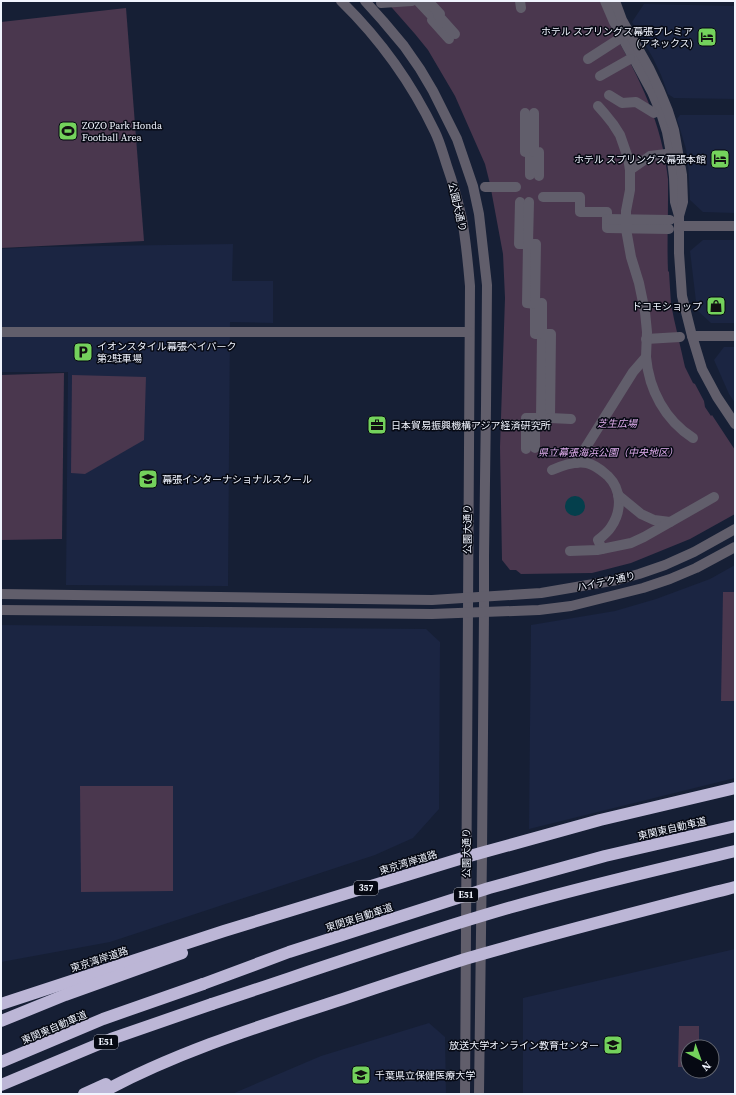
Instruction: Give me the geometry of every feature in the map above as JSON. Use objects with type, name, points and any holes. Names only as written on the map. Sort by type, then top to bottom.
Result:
[{"type":"highway","name":"東京湾岸道路","points":[[1,1004],[224,932],[466,857],[600,820],[735,788]]},
{"type":"highway","name":"東関東自動車道","points":[[1,1062],[103,1019],[289,952],[489,888],[605,856],[735,826]]},
{"type":"highway","name":"E51","points":[[1,1085],[111,1039],[406,940],[512,907],[735,851]]},
{"type":"highway","points":[[99,1094],[158,1065],[214,1043],[264,1025],[466,959],[658,907],[735,888]]},
{"type":"highway","points":[[1,1020],[65,995],[197,948],[224,932]]},
{"type":"highway","points":[[84,1094],[143,1067],[158,1065]]},
{"type":"street","name":"公園大通り","points":[[341,1],[390,56],[405,78],[435,133],[455,192],[462,220],[467,251],[470,286],[465,1094]]},
{"type":"street","name":"公園大通り","points":[[365,1],[404,46],[420,69],[433,91],[457,139],[473,186],[479,214],[487,285],[479,1094]]},
{"type":"street","points":[[381,3],[412,1]]},
{"type":"street","points":[[418,1],[436,17]]},
{"type":"street","points":[[428,1],[440,14],[432,20],[452,36]]},
{"type":"street","points":[[605,1],[614,22],[652,92],[661,113],[671,152],[675,202],[680,221]]},
{"type":"street","points":[[615,1],[622,20],[659,89],[674,130],[682,175],[683,202],[680,221],[682,296],[702,369],[717,397],[735,424]]},
{"type":"street","points":[[588,58],[618,39]]},
{"type":"street","points":[[600,76],[630,59]]},
{"type":"street","points":[[609,95],[622,103],[636,102],[654,113]]},
{"type":"street","points":[[598,106],[620,135],[628,158],[630,170],[630,190],[626,224],[630,257],[639,283],[645,312],[648,375],[655,396],[667,414],[673,422],[693,438]]},
{"type":"street","points":[[530,113],[534,175]]},
{"type":"street","points":[[630,170],[650,156],[666,154]]},
{"type":"street","points":[[485,187],[516,187]]},
{"type":"street","points":[[543,197],[580,197],[580,212],[607,212],[607,228],[626,224],[669,224]]},
{"type":"street","points":[[524,202],[524,217],[528,244],[536,244],[532,275],[535,304],[535,334],[551,334],[546,359],[546,378],[542,418]]},
{"type":"street","points":[[680,221],[735,226]]},
{"type":"street","points":[[1,332],[469,332]]},
{"type":"street","points":[[692,336],[735,336]]},
{"type":"street","points":[[646,339],[680,337]]},
{"type":"street","points":[[576,463],[633,372],[646,357]]},
{"type":"street","points":[[530,449],[526,418],[571,418]]},
{"type":"street","points":[[552,470],[564,465],[587,463],[596,466],[610,478],[618,492],[619,508],[611,528],[598,540],[602,549]]},
{"type":"street","points":[[618,495],[641,514],[654,520],[670,522]]},
{"type":"street","points":[[570,551],[602,549],[631,543],[714,497]]},
{"type":"street","name":"ハイテク通り","points":[[1,594],[432,600],[541,593],[610,581],[639,574],[665,565],[694,552],[735,529]]},
{"type":"street","name":"ハイテク通り","points":[[1,610],[432,614],[539,610],[571,606],[643,588],[696,568],[735,547]]},
{"type":"shaded area","points":[[644,4],[735,6],[735,99],[674,98],[668,94],[653,58],[632,22]]},
{"type":"shaded area","points":[[680,115],[735,115],[735,213],[703,212],[690,200],[686,149],[677,119]]},
{"type":"shaded area","points":[[703,240],[735,240],[735,323],[711,323],[697,310],[690,251]]},
{"type":"shaded area","points":[[233,244],[232,281],[273,281],[273,323],[230,322],[228,586],[66,585],[68,372],[1,372],[1,249],[36,247]]},
{"type":"shaded area","points":[[724,347],[735,347],[735,403],[729,394],[714,360]]},
{"type":"shaded area","points":[[575,496],[582,499],[585,506],[582,513],[575,516],[568,513],[565,506],[568,499]]},
{"type":"shaded area","points":[[735,565],[735,778],[529,829],[531,625],[615,611],[656,599],[710,579]]},
{"type":"shaded area","points":[[1,625],[426,629],[440,642],[439,809],[413,838],[375,855],[110,942],[1,962]]},
{"type":"shaded area","points":[[735,949],[735,1094],[523,1094],[523,998]]},
{"type":"shaded area","name":"千葉県立保健医療大学","points":[[429,1023],[445,1037],[446,1094],[232,1094],[321,1056]]},
{"type":"green space","name":"県立幕張海浜公園（中央地区）","points":[[386,1],[600,1],[612,31],[641,84],[661,139],[668,179],[668,271],[671,304],[685,367],[704,401],[705,407],[735,450],[735,514],[690,539],[631,563],[592,573],[521,574],[516,570],[510,570],[502,560],[500,447],[505,298],[503,254],[490,184],[485,164],[455,96],[428,50]]},
{"type":"green space","name":"ZOZO Park Honda Football Area","points":[[126,8],[144,241],[1,248],[1,22]]},
{"type":"green space","points":[[64,373],[62,539],[1,540],[1,375]]},
{"type":"green space","points":[[72,375],[146,377],[144,440],[85,474],[71,473]]},
{"type":"green space","points":[[723,592],[735,592],[735,701],[721,701]]},
{"type":"green space","points":[[80,786],[173,786],[173,891],[81,892]]},
{"type":"green space","points":[[679,1026],[699,1026],[699,1039],[680,1039],[680,1067],[678,1067]]},
{"type":"place","name":"ホテル スプリングス幕張プレミア (アネックス)","points":[[707,37]]},
{"type":"place","name":"ZOZO Park Honda Football Area","points":[[68,131]]},
{"type":"place","name":"ホテル スプリングス幕張本館","points":[[720,159]]},
{"type":"place","name":"ドコモショップ","points":[[716,306]]},
{"type":"place","name":"イオンスタイル幕張ベイパーク 第2駐車場","points":[[83,352]]},
{"type":"place","name":"日本貿易振興機構アジア経済研究所","points":[[377,425]]},
{"type":"place","name":"幕張インターナショナルスクール","points":[[148,479]]},
{"type":"place","name":"放送大学オンライン教育センター","points":[[613,1045]]},
{"type":"place","name":"千葉県立保健医療大学","points":[[361,1075]]},
{"type":"park label","name":"芝生広場","points":[[617,423]]}]
